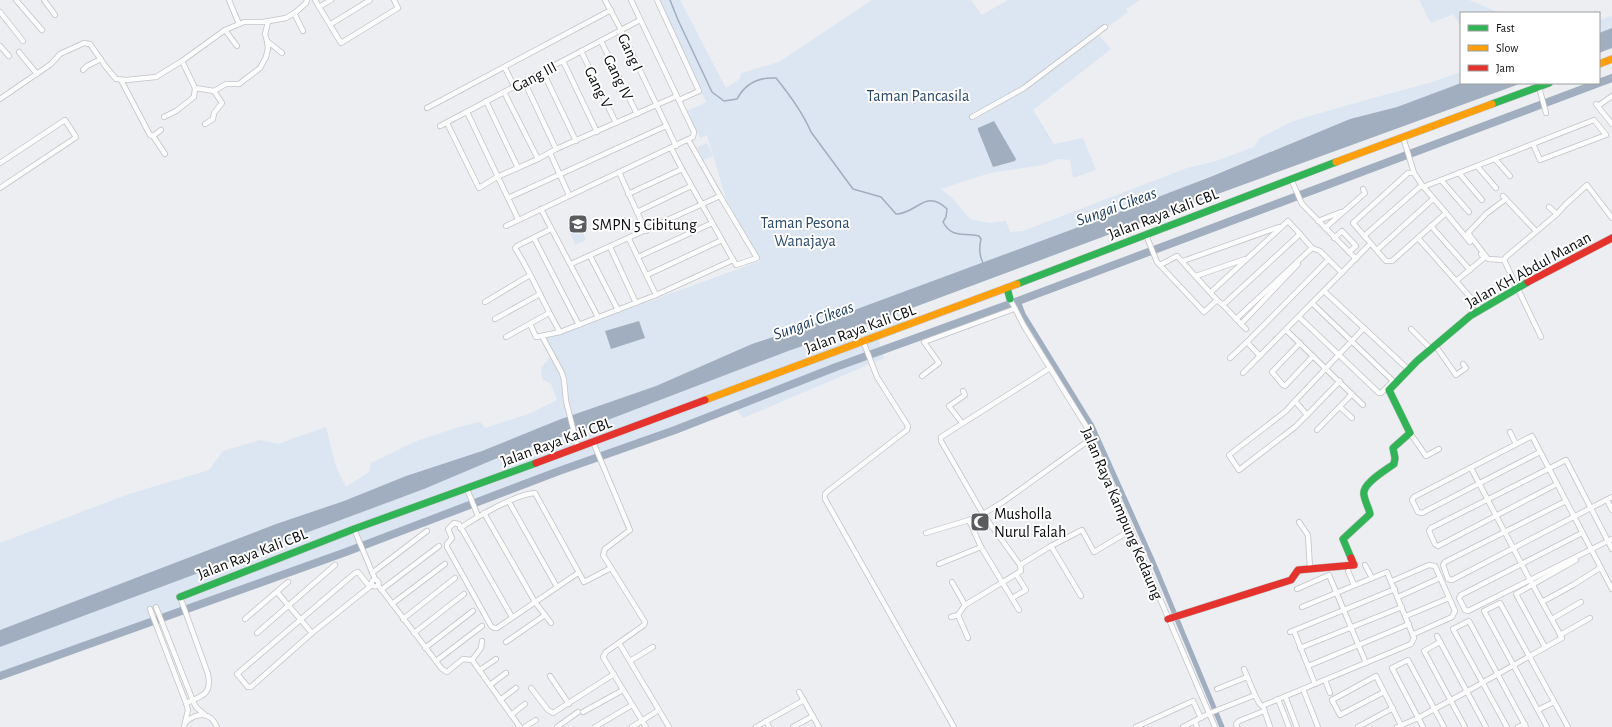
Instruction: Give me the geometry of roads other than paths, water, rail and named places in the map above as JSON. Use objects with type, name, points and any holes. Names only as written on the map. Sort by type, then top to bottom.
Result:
[{"type":"main road","points":[[1600,64],[1612,59]]},
{"type":"main road","name":"Jalan Raya Kali CBL","points":[[180,597],[354,529],[467,489],[1007,288],[1291,179],[1546,84]]},
{"type":"main road","name":"Jalan KH Abdul Manan","points":[[1410,433],[1389,390],[1417,360],[1470,316],[1518,288],[1612,238]]},
{"type":"main road","points":[[1007,288],[1010,299]]},
{"type":"main road","points":[[1169,618],[1290,580],[1296,571],[1310,568],[1354,565],[1343,539],[1370,514],[1363,494],[1366,486],[1394,464],[1395,458],[1393,448],[1410,433]]},
{"type":"street","points":[[16,0],[42,30]]},
{"type":"street","points":[[44,0],[55,15]]},
{"type":"street","points":[[229,0],[239,24]]},
{"type":"street","points":[[0,99],[51,64],[60,54],[84,43],[90,44],[113,77],[121,80],[152,78],[164,73],[225,30],[239,24],[268,22],[286,18],[306,3],[307,0]]},
{"type":"street","points":[[316,0],[341,43],[398,8],[394,0]]},
{"type":"street","points":[[319,7],[331,0]]},
{"type":"street","points":[[331,24],[370,0]]},
{"type":"street","name":"Gang I","points":[[605,0],[621,30],[666,126],[682,169],[733,260]]},
{"type":"street","points":[[506,226],[541,208],[693,137],[694,132],[631,0]]},
{"type":"street","points":[[447,123],[479,187],[556,150],[656,105],[699,91],[657,0]]},
{"type":"street","points":[[427,108],[505,68],[611,10]]},
{"type":"street","points":[[0,12],[23,41]]},
{"type":"street","points":[[294,13],[303,31]]},
{"type":"street","name":"Gang III","points":[[440,126],[640,20]]},
{"type":"street","points":[[195,88],[214,91],[226,84],[239,84],[256,73],[266,57],[267,41],[265,34],[268,22]]},
{"type":"street","points":[[972,117],[1024,88],[1104,27]]},
{"type":"street","points":[[225,30],[237,46]]},
{"type":"street","points":[[267,41],[282,53]]},
{"type":"street","name":"Gang IV","points":[[601,41],[637,114]]},
{"type":"street","points":[[0,46],[9,56]]},
{"type":"street","name":"Gang V","points":[[581,51],[616,123]]},
{"type":"street","points":[[20,52],[37,74]]},
{"type":"street","points":[[83,70],[87,66],[101,60]]},
{"type":"street","points":[[164,117],[176,111],[194,98],[195,88],[182,61]]},
{"type":"street","points":[[563,62],[597,132]]},
{"type":"street","points":[[505,68],[514,86]]},
{"type":"street","points":[[543,72],[576,141]]},
{"type":"street","points":[[121,80],[147,130],[165,154]]},
{"type":"street","points":[[524,81],[556,150]]},
{"type":"street","points":[[1539,87],[1546,113]]},
{"type":"street","points":[[205,124],[212,121],[214,113],[222,105],[221,100],[214,91]]},
{"type":"street","points":[[504,92],[538,159]]},
{"type":"street","points":[[1612,96],[1597,105],[1610,118],[1612,124]]},
{"type":"street","points":[[486,102],[518,168]]},
{"type":"street","points":[[466,112],[518,219]]},
{"type":"street","points":[[0,163],[65,120],[76,137],[0,188]]},
{"type":"street","points":[[1364,236],[1422,186],[1441,180],[1594,120],[1606,135],[1540,160],[1533,144]]},
{"type":"street","points":[[508,198],[666,126]]},
{"type":"street","points":[[153,136],[161,130]]},
{"type":"street","points":[[1403,137],[1414,173],[1422,186],[1484,258],[1456,282]]},
{"type":"street","points":[[530,324],[536,337],[560,332],[656,295],[733,260],[736,265],[757,258],[689,140]]},
{"type":"street","points":[[550,153],[569,195]]},
{"type":"street","points":[[1494,159],[1510,176]]},
{"type":"street","points":[[1477,166],[1496,188]]},
{"type":"street","points":[[628,194],[682,169]]},
{"type":"street","points":[[619,172],[646,231]]},
{"type":"street","points":[[1414,173],[1408,173],[1354,220],[1353,223],[1386,261],[1392,261],[1446,213]]},
{"type":"street","points":[[1459,173],[1482,200]]},
{"type":"street","points":[[1291,179],[1302,204],[1356,259]]},
{"type":"street","points":[[1441,180],[1469,212]]},
{"type":"street","points":[[1504,260],[1557,214],[1587,185],[1612,218]]},
{"type":"street","points":[[637,212],[691,186]]},
{"type":"street","points":[[1325,228],[1365,192],[1363,189]]},
{"type":"street","points":[[571,264],[629,239],[720,196]]},
{"type":"street","points":[[1504,260],[1488,260],[1468,233],[1487,212],[1505,198],[1536,231]]},
{"type":"street","points":[[1376,250],[1433,199]]},
{"type":"street","points":[[1549,207],[1557,214]]},
{"type":"street","points":[[541,208],[598,317]]},
{"type":"street","points":[[1318,221],[1345,211]]},
{"type":"street","points":[[1210,292],[1288,221],[1312,248],[1320,251],[1342,273]]},
{"type":"street","points":[[638,257],[712,223]]},
{"type":"street","points":[[1431,226],[1470,270]]},
{"type":"street","points":[[1183,261],[1282,227]]},
{"type":"street","points":[[552,229],[517,246],[516,248],[560,332]]},
{"type":"street","points":[[1334,238],[1342,230],[1356,246],[1349,252]]},
{"type":"street","points":[[1223,305],[1300,234]]},
{"type":"street","points":[[1146,235],[1160,265],[1204,312],[1218,300]]},
{"type":"street","points":[[534,238],[580,325]]},
{"type":"street","points":[[1418,238],[1479,307]]},
{"type":"street","points":[[629,239],[656,295]]},
{"type":"street","points":[[647,276],[722,240]]},
{"type":"street","points":[[1243,373],[1368,246]]},
{"type":"street","points":[[610,247],[636,302]]},
{"type":"street","points":[[1236,319],[1312,248]]},
{"type":"street","points":[[590,256],[618,310]]},
{"type":"street","points":[[1160,265],[1177,256],[1246,329]]},
{"type":"street","points":[[1196,276],[1248,257]]},
{"type":"street","points":[[1230,358],[1328,260]]},
{"type":"street","points":[[1504,260],[1541,337]]},
{"type":"street","points":[[1241,324],[1298,264],[1296,262]]},
{"type":"street","points":[[485,302],[530,275]]},
{"type":"street","points":[[1324,291],[1409,370]]},
{"type":"street","points":[[496,319],[540,294]]},
{"type":"street","name":"Jalan Raya Kampung Kedaung","points":[[1010,299],[1050,368],[1078,410],[1092,438],[1211,713],[1215,727]]},
{"type":"street","points":[[1299,317],[1379,393],[1381,393],[1392,382],[1392,380],[1312,303]]},
{"type":"street","points":[[922,376],[939,363],[924,342],[1014,308]]},
{"type":"street","points":[[506,337],[549,313]]},
{"type":"street","points":[[1340,382],[1295,427],[1239,470],[1229,455],[1286,411],[1364,328]]},
{"type":"street","points":[[1411,329],[1433,347],[1457,377],[1466,368],[1463,364]]},
{"type":"street","points":[[1286,330],[1363,404]]},
{"type":"street","points":[[542,336],[562,373],[566,401],[578,448]]},
{"type":"street","points":[[863,341],[877,377],[908,426],[907,430],[828,490],[825,494],[825,499],[953,726]]},
{"type":"street","points":[[1247,342],[1260,356]]},
{"type":"street","points":[[1300,343],[1273,371],[1283,385],[1285,386],[1313,356]]},
{"type":"street","points":[[951,617],[958,615],[965,605],[1021,571],[1020,565],[983,514],[941,441],[943,435],[1050,368]]},
{"type":"street","points":[[962,423],[949,406],[965,396],[963,391]]},
{"type":"street","points":[[1317,430],[1352,394]]},
{"type":"street","points":[[1296,401],[1307,415]]},
{"type":"street","points":[[1340,407],[1352,418]]},
{"type":"street","points":[[1510,432],[1516,444]]},
{"type":"street","points":[[1410,433],[1426,456],[1439,449]]},
{"type":"street","points":[[1540,452],[1422,513],[1418,512],[1412,500],[1414,497],[1532,436],[1612,589]]},
{"type":"street","points":[[926,533],[969,520],[983,514],[1003,502],[1092,438]]},
{"type":"street","points":[[593,442],[630,530],[604,549],[603,555],[645,622],[644,625],[604,654],[603,657],[646,727]]},
{"type":"street","points":[[1557,484],[1438,546],[1435,544],[1429,530],[1566,460],[1591,508],[1610,540],[1612,550]]},
{"type":"street","points":[[1384,692],[1340,715],[1332,700],[1376,676],[1393,708],[1400,727],[1562,638],[1531,583],[1471,468]]},
{"type":"street","points":[[467,489],[478,516]]},
{"type":"street","points":[[460,528],[484,513],[509,502],[531,494],[536,494],[578,573],[585,583],[612,568]]},
{"type":"street","points":[[1566,501],[1445,562],[1442,565],[1448,578],[1452,580],[1612,497]]},
{"type":"street","points":[[1607,500],[1612,510]]},
{"type":"street","points":[[509,502],[558,587]]},
{"type":"street","points":[[484,513],[535,602],[551,623]]},
{"type":"street","points":[[969,520],[981,547],[1019,610]]},
{"type":"street","points":[[1299,522],[1308,535],[1310,568]]},
{"type":"street","points":[[512,617],[457,523],[450,526],[448,529],[452,538],[447,545],[491,626],[496,628],[578,573]]},
{"type":"street","points":[[354,529],[363,554],[375,579],[379,582],[379,588]]},
{"type":"street","points":[[1020,565],[1051,546],[1082,530],[1094,552],[1131,530]]},
{"type":"street","points":[[372,573],[427,531]]},
{"type":"street","points":[[1582,533],[1460,596],[1459,598],[1465,610],[1468,611],[1531,583],[1610,540]]},
{"type":"street","points":[[379,588],[439,546]]},
{"type":"street","points":[[1051,546],[1081,596]]},
{"type":"street","points":[[939,564],[981,547]]},
{"type":"street","points":[[392,604],[445,564]]},
{"type":"street","points":[[257,633],[335,565]]},
{"type":"street","points":[[1365,565],[1372,578]]},
{"type":"street","points":[[1392,581],[1432,565],[1435,566],[1455,611],[1452,617],[1414,634]]},
{"type":"street","points":[[1542,602],[1600,568]]},
{"type":"street","points":[[1348,571],[1354,585]]},
{"type":"street","points":[[375,579],[370,585],[312,633],[251,687],[248,687],[237,674],[356,572],[358,572],[370,585],[379,588],[442,669],[447,672],[463,659],[472,660],[520,727]]},
{"type":"street","points":[[1237,727],[1236,724],[1239,721],[1278,699],[1411,644],[1414,638],[1414,634],[1387,572],[1302,607]]},
{"type":"street","points":[[1012,598],[1026,590],[1016,574]]},
{"type":"street","points":[[1298,589],[1329,575],[1366,663]]},
{"type":"street","points":[[403,619],[455,578]]},
{"type":"street","points":[[1398,597],[1440,578]]},
{"type":"street","points":[[245,619],[288,582]]},
{"type":"street","points":[[952,582],[965,605]]},
{"type":"street","points":[[1531,583],[1516,594],[1545,647]]},
{"type":"street","points":[[1316,684],[1292,632],[1395,589]]},
{"type":"street","points":[[276,592],[312,633]]},
{"type":"street","points":[[414,633],[464,594]]},
{"type":"street","points":[[180,597],[208,674],[210,684],[209,690],[204,694],[193,701],[186,703]]},
{"type":"street","points":[[1406,616],[1449,598]]},
{"type":"street","points":[[1552,619],[1581,602]]},
{"type":"street","points":[[1548,727],[1484,611],[1500,603],[1568,727]]},
{"type":"street","points":[[156,606],[196,707],[211,718],[217,727]]},
{"type":"street","points":[[1300,648],[1402,607]]},
{"type":"street","points":[[150,609],[186,703],[188,710],[185,724]]},
{"type":"street","points":[[425,648],[473,611]]},
{"type":"street","points":[[506,642],[545,615]]},
{"type":"street","points":[[958,615],[968,638]]},
{"type":"street","points":[[1560,634],[1590,618]]},
{"type":"street","points":[[1506,727],[1453,629],[1469,621],[1526,725],[1518,727]]},
{"type":"street","points":[[1308,666],[1409,624]]},
{"type":"street","points":[[436,661],[482,626]]},
{"type":"street","points":[[1437,636],[1486,727]]},
{"type":"street","points":[[472,660],[482,648],[482,641]]},
{"type":"street","points":[[1440,642],[1424,651],[1465,727]]},
{"type":"street","points":[[619,643],[669,727]]},
{"type":"street","points":[[630,661],[653,647]]},
{"type":"street","points":[[480,670],[496,659]]},
{"type":"street","points":[[1423,727],[1392,668],[1408,660],[1444,727]]},
{"type":"street","points":[[1244,669],[1255,695],[1263,708],[1270,727]]},
{"type":"street","points":[[490,685],[506,673]]},
{"type":"street","points":[[531,688],[552,713],[569,704],[614,674]]},
{"type":"street","points":[[550,676],[569,704]]},
{"type":"street","points":[[1217,689],[1248,677]]},
{"type":"street","points":[[1325,680],[1330,693]]},
{"type":"street","points":[[500,700],[516,688]]},
{"type":"street","points":[[1303,689],[1318,727]]},
{"type":"street","points":[[557,727],[581,712],[623,690]]},
{"type":"street","points":[[800,692],[819,727]]},
{"type":"street","points":[[1183,727],[1217,710],[1255,695]]},
{"type":"street","points":[[1285,696],[1297,727]]},
{"type":"street","points":[[1278,699],[1289,727]]},
{"type":"street","points":[[756,727],[804,700]]},
{"type":"street","points":[[1136,727],[1193,701],[1201,718]]},
{"type":"street","points":[[1538,710],[1554,702]]},
{"type":"street","points":[[511,715],[525,704]]},
{"type":"street","points":[[595,727],[632,704]]},
{"type":"street","points":[[1358,727],[1393,708]]},
{"type":"street","points":[[632,727],[659,710]]},
{"type":"street","points":[[185,724],[191,717],[198,714],[205,715]]},
{"type":"street","points":[[793,727],[813,716]]},
{"type":"street","points":[[525,727],[536,720]]},
{"type":"street","points":[[766,721],[769,727]]},
{"type":"street","points":[[1195,722],[1197,727]]},
{"type":"water","points":[[1612,28],[1612,48],[1600,53],[1600,33]]},
{"type":"water","points":[[1460,83],[1519,84],[1223,192],[904,311],[791,350],[579,431],[495,459],[424,489],[0,647],[0,630],[276,524],[344,501],[406,476],[482,451],[561,419],[656,386],[752,344],[849,312],[1119,212],[1210,177],[1350,119],[1397,107]]},
{"type":"water","points":[[994,121],[1016,159],[1015,161],[993,167],[978,128]]},
{"type":"water","points":[[639,321],[645,338],[611,349],[605,331]]},
{"type":"waterway","points":[[670,0],[712,92],[724,101],[737,99],[744,89],[753,82],[776,78],[795,104],[811,132],[853,189],[881,197],[896,214],[903,213],[927,201],[939,203],[947,209],[946,217],[943,222],[950,231],[959,234],[979,236],[981,239],[980,254],[983,263]]},
{"type":"waterway","points":[[1600,83],[1612,78]]},
{"type":"waterway","points":[[0,676],[346,552],[559,471],[675,430],[836,367],[1018,301],[1596,84]]},
{"type":"waterway","points":[[1018,301],[1023,314],[1092,426],[1153,562],[1222,727]]},
{"type":"place","name":"SMPN 5 Cibitung","points":[[578,224]]},
{"type":"place","name":"Musholla Nurul Falah","points":[[980,522]]},
{"type":"park label","name":"Taman Pancasila","points":[[918,95]]},
{"type":"park label","name":"Taman Pesona Wanajaya","points":[[805,231]]},
{"type":"water label","name":"Sungai Cikeas","points":[[1116,206]]},
{"type":"water label","name":"Sungai Cikeas","points":[[813,320]]}]
